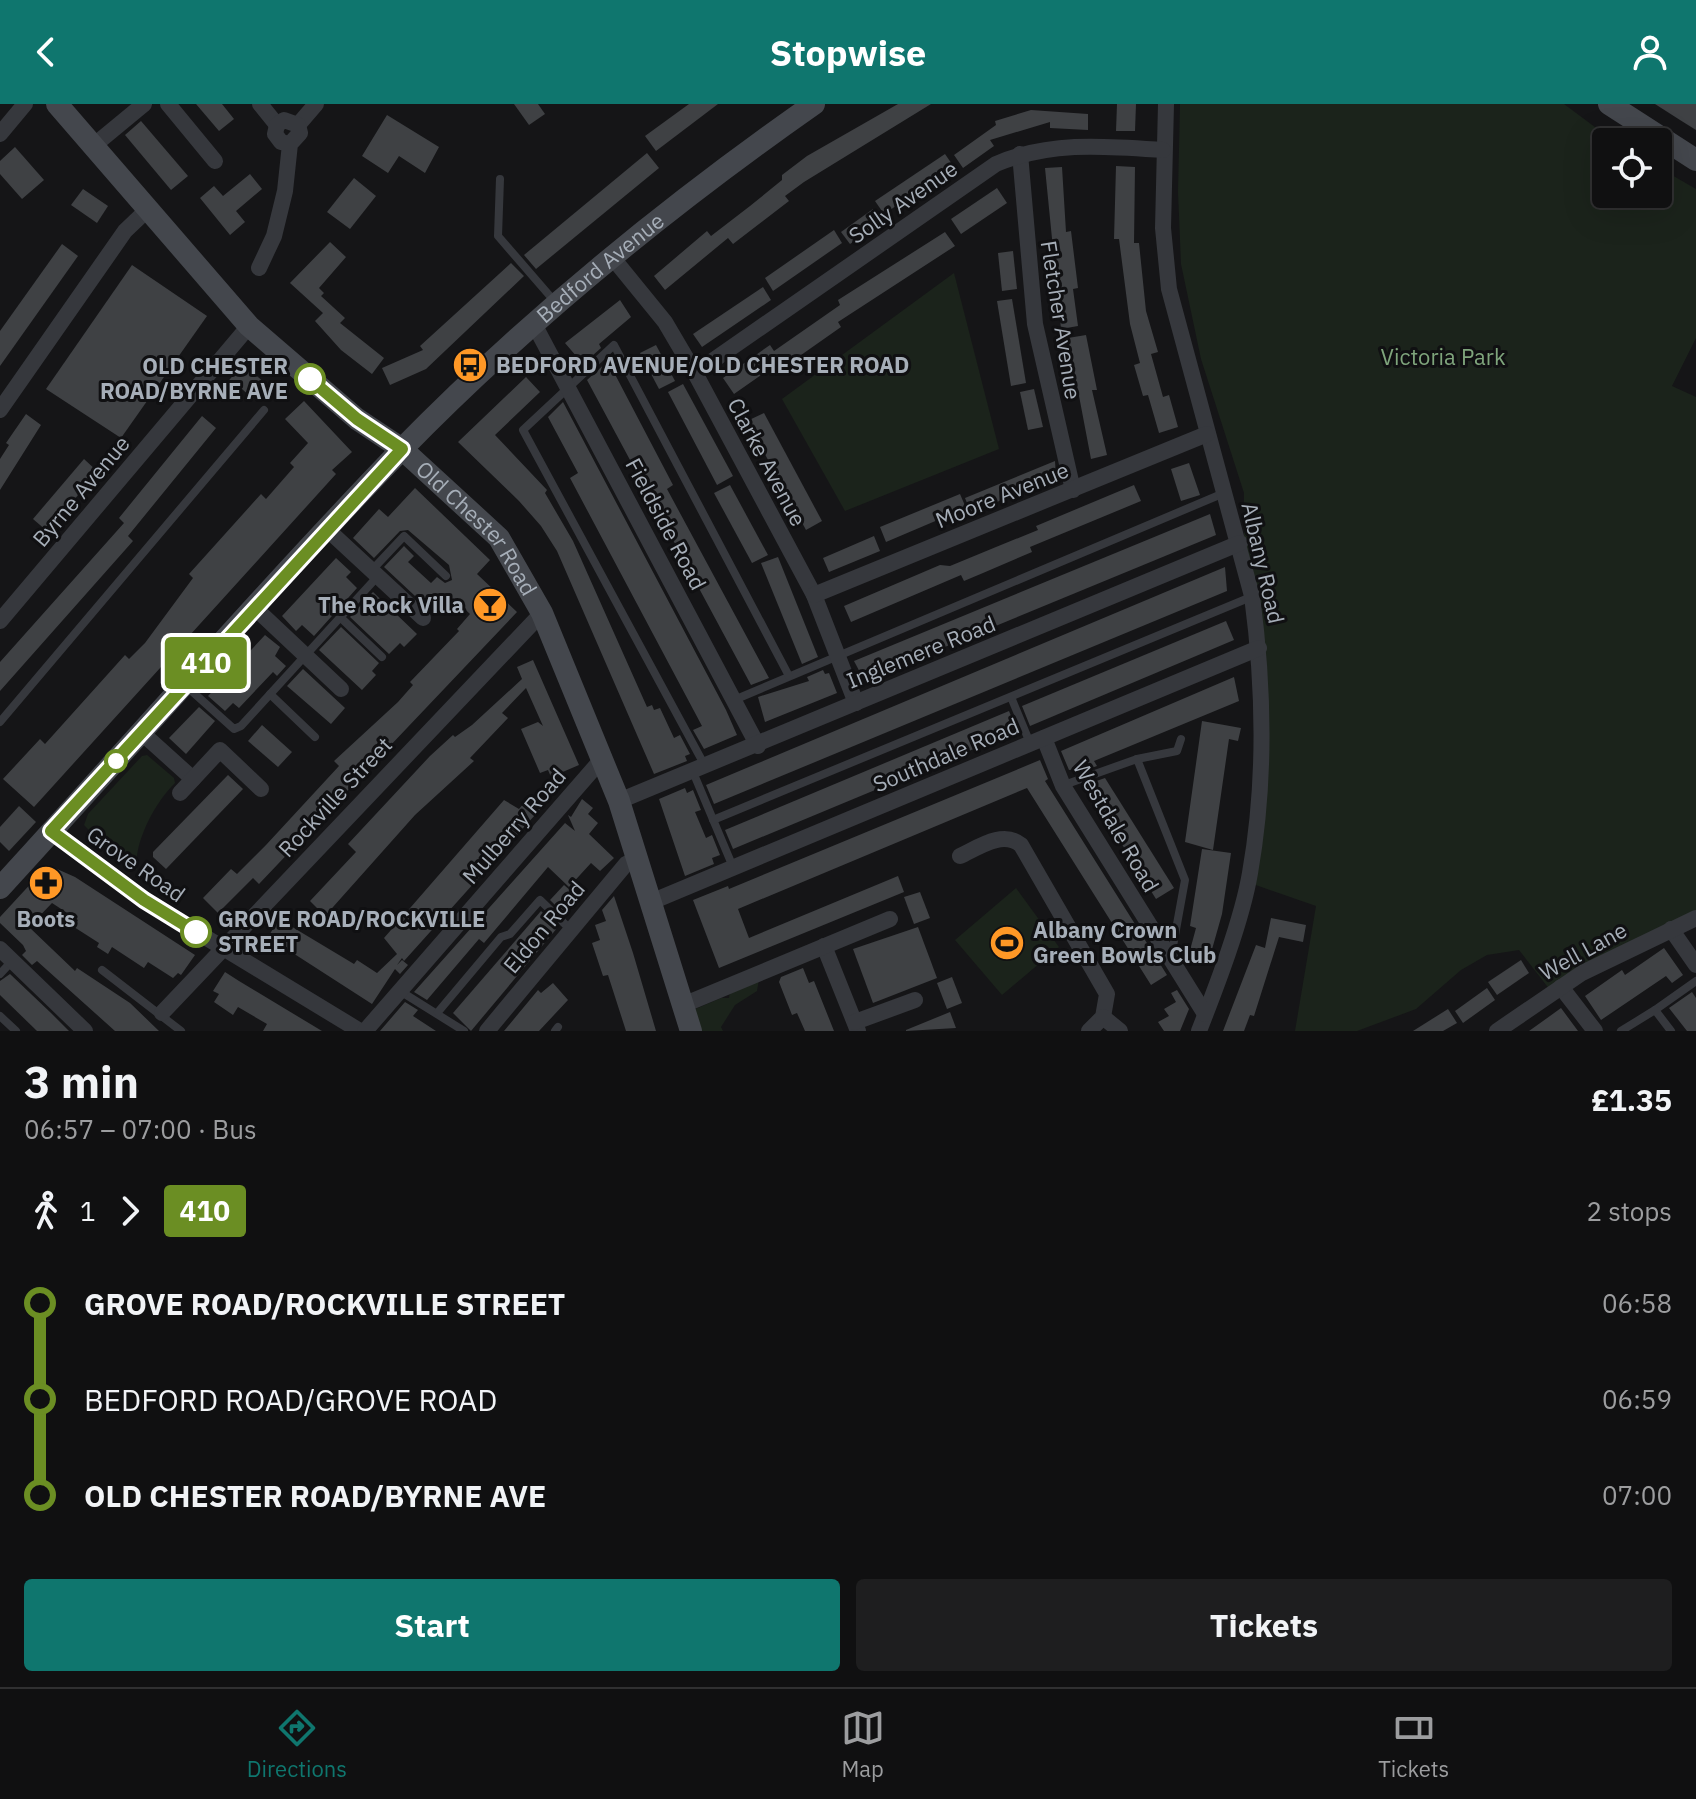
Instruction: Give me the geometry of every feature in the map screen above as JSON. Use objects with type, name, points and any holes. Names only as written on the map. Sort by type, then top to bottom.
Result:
[{"type":"main road","name":"Old Chester Road","points":[[57,104],[249,326],[357,419],[402,449],[499,538],[542,613],[619,801],[691,1031]]},
{"type":"main road","name":"Bedford Avenue","points":[[0,888],[402,449],[534,324],[612,257],[700,186],[814,104]]},
{"type":"main road","points":[[1609,104],[1696,160]]},
{"type":"street","points":[[0,134],[25,104]]},
{"type":"street","points":[[92,147],[144,104]]},
{"type":"street","points":[[168,104],[215,161]]},
{"type":"street","points":[[260,104],[277,125]]},
{"type":"street","points":[[298,125],[316,104]]},
{"type":"street","name":"Albany Road","points":[[1166,104],[1163,228],[1169,289],[1207,434],[1240,543],[1259,648],[1262,734],[1250,875],[1199,1031]]},
{"type":"street","points":[[290,144],[281,142],[275,134],[277,125],[284,120],[298,125]]},
{"type":"street","points":[[259,268],[274,236],[285,191],[290,144],[300,133],[298,125]]},
{"type":"street","name":"Solly Avenue","points":[[695,373],[996,164],[1020,154],[1055,146],[1163,150]]},
{"type":"street","name":"Fletcher Avenue","points":[[1020,154],[1035,324],[1073,490]]},
{"type":"street","points":[[0,410],[125,231],[147,210]]},
{"type":"street","name":"Clarke Avenue","points":[[612,257],[665,322],[695,373],[814,595],[856,703]]},
{"type":"street","name":"Fieldside Road","points":[[534,324],[758,746]]},
{"type":"street","name":"Byrne Avenue","points":[[3,612],[249,326]]},
{"type":"street","name":"Moore Avenue","points":[[814,595],[1207,434]]},
{"type":"street","points":[[328,530],[423,618]]},
{"type":"street","name":"Inglemere Road","points":[[619,801],[758,746],[1240,543]]},
{"type":"street","points":[[256,609],[341,689]]},
{"type":"street","name":"Rockville Street","points":[[162,1013],[542,613]]},
{"type":"street","name":"Southdale Road","points":[[651,902],[1259,648]]},
{"type":"street","points":[[142,733],[193,779]]},
{"type":"street","name":"Westdale Road","points":[[1037,741],[1205,1014]]},
{"type":"street","points":[[180,793],[220,750],[261,789]]},
{"type":"street","name":"Mulberry Road","points":[[362,1031],[602,759]]},
{"type":"street","name":"Grove Road","points":[[51,831],[144,900],[362,1031]]},
{"type":"street","points":[[960,856],[1004,838],[1012,838],[1021,845],[1103,983],[1107,1003],[1103,1017],[1089,1031]]},
{"type":"street","name":"Eldon Road","points":[[487,1031],[626,864],[639,857]]},
{"type":"street","name":"Well Lane","points":[[1497,1031],[1561,987],[1696,918]]},
{"type":"street","points":[[683,1005],[890,919]]},
{"type":"street","points":[[1671,929],[1696,965]]},
{"type":"street","points":[[824,946],[856,1026],[915,1000]]},
{"type":"street","points":[[6,955],[85,1031]]},
{"type":"street","points":[[1561,987],[1595,1031]]},
{"type":"street","points":[[1103,1017],[1120,1031]]},
{"type":"lane","points":[[500,179],[498,236],[557,304]]},
{"type":"lane","points":[[734,867],[713,820],[699,769],[523,430],[614,345],[789,676]]},
{"type":"lane","points":[[0,722],[264,410]]},
{"type":"lane","points":[[734,700],[1224,493]]},
{"type":"lane","points":[[185,686],[234,729],[241,726],[340,617],[404,536],[446,576]]},
{"type":"lane","points":[[713,820],[1252,596]]},
{"type":"lane","points":[[340,617],[382,657]]},
{"type":"lane","points":[[270,694],[315,737]]},
{"type":"lane","points":[[1011,697],[1037,741]]},
{"type":"lane","points":[[1063,786],[1137,759],[1177,751],[1181,739]]},
{"type":"lane","points":[[1137,759],[1185,880],[1170,960]]},
{"type":"lane","points":[[438,1012],[501,937],[510,934],[540,900],[570,929]]},
{"type":"lane","points":[[0,974],[6,955]]},
{"type":"lane","points":[[102,970],[162,1013],[181,1031]]},
{"type":"lane","points":[[1621,1031],[1696,981]]},
{"type":"lane","points":[[400,990],[464,1031]]},
{"type":"lane","points":[[1655,1010],[1671,1031]]},
{"type":"lane","points":[[0,1016],[16,1031]]},
{"type":"green space","name":"Victoria Park","points":[[1180,104],[1564,104],[1596,128],[1592,128],[1592,208],[1672,208],[1672,175],[1696,189],[1696,338],[1672,386],[1696,397],[1696,914],[1550,990],[1519,950],[1487,955],[1461,970],[1416,1009],[1357,1031],[1295,1031],[1316,906],[1250,883],[1264,734],[1244,544],[1244,493],[1201,359],[1181,264],[1178,192]]},
{"type":"green space","points":[[954,273],[999,449],[845,511],[782,399]]},
{"type":"green space","points":[[147,755],[174,778],[175,783],[147,824],[138,848],[137,870],[118,860],[84,825],[88,814],[142,756]]},
{"type":"green space","name":"Albany Crown Green Bowls Club","points":[[1016,888],[1059,947],[1002,995],[955,940]]},
{"type":"green space","points":[[759,979],[757,991],[735,1005],[721,1027],[723,1031],[700,1031],[693,1010],[721,998],[729,998],[730,991]]},
{"type":"building","points":[[196,104],[222,104],[234,119],[219,131]]},
{"type":"building","points":[[514,104],[538,104],[545,114],[529,125]]},
{"type":"building","points":[[689,104],[718,104],[656,151],[645,136]]},
{"type":"building","points":[[898,104],[931,104],[804,182],[785,196],[789,201],[733,244],[728,238],[665,290],[654,276],[707,231],[711,236],[750,206],[807,156]]},
{"type":"building","points":[[1117,104],[1136,104],[1135,131],[1116,131]]},
{"type":"building","points":[[1655,104],[1696,104],[1696,130],[1680,120]]},
{"type":"building","points":[[1031,110],[1088,114],[1088,130],[1050,128],[1050,122],[990,140],[994,146],[963,168],[954,155],[996,125],[995,121]]},
{"type":"building","points":[[387,115],[439,147],[425,173],[399,156],[388,173],[362,156]]},
{"type":"building","points":[[141,121],[188,176],[171,190],[125,135]]},
{"type":"building","points":[[15,147],[44,180],[22,199],[0,174],[0,161]]},
{"type":"building","points":[[647,153],[659,168],[536,269],[524,255]]},
{"type":"building","points":[[945,154],[954,167],[884,214],[875,201]]},
{"type":"building","points":[[1116,166],[1135,167],[1134,243],[1139,243],[1146,311],[1158,352],[1151,354],[1163,397],[1169,395],[1178,427],[1159,433],[1148,395],[1143,396],[1134,365],[1140,363],[1130,324],[1119,239],[1114,239]]},
{"type":"building","points":[[1062,167],[1066,232],[1071,231],[1078,288],[1073,289],[1078,326],[1061,329],[1045,168]]},
{"type":"building","points":[[250,174],[262,189],[236,211],[245,222],[230,235],[200,198],[214,186],[223,196]]},
{"type":"building","points":[[354,178],[376,196],[350,229],[327,212]]},
{"type":"building","points":[[997,188],[1007,203],[961,234],[951,219]]},
{"type":"building","points":[[83,189],[108,206],[97,223],[71,205]]},
{"type":"building","points":[[873,209],[882,222],[850,244],[841,232]]},
{"type":"building","points":[[834,230],[842,243],[773,291],[765,278]]},
{"type":"building","points":[[945,232],[955,246],[838,322],[841,327],[794,360],[790,355],[734,394],[723,378],[770,345],[774,351],[840,305],[838,300]]},
{"type":"building","points":[[330,242],[346,257],[319,288],[324,293],[321,296],[345,318],[340,323],[384,358],[372,374],[341,350],[315,321],[323,313],[290,283]]},
{"type":"building","points":[[62,244],[78,256],[0,366],[0,331]]},
{"type":"building","points":[[1013,251],[1017,289],[1002,291],[998,253]]},
{"type":"building","points":[[511,263],[524,276],[426,369],[390,385],[382,368],[423,350],[420,346]]},
{"type":"building","points":[[132,265],[207,316],[121,438],[46,389]]},
{"type":"building","points":[[763,287],[771,300],[702,347],[693,334]]},
{"type":"building","points":[[1012,299],[1026,383],[1011,386],[997,301]]},
{"type":"building","points":[[620,300],[631,317],[599,344],[601,348],[583,364],[565,343]]},
{"type":"building","points":[[1086,335],[1097,390],[1092,390],[1107,455],[1091,459],[1068,338]]},
{"type":"building","points":[[656,345],[675,381],[659,389],[640,353]]},
{"type":"building","points":[[608,361],[673,485],[667,489],[769,678],[751,685],[587,380]]},
{"type":"building","points":[[243,364],[266,384],[253,399],[242,389],[236,396],[224,386]]},
{"type":"building","points":[[526,377],[540,392],[495,435],[547,490],[545,493],[573,541],[647,707],[652,705],[654,710],[660,708],[674,738],[680,735],[690,754],[685,756],[687,761],[654,774],[557,551],[519,501],[458,442]]},
{"type":"building","points":[[683,384],[733,476],[717,485],[668,392]]},
{"type":"building","points":[[1034,389],[1043,427],[1028,430],[1020,392]]},
{"type":"building","points":[[304,401],[352,452],[332,470],[336,474],[34,807],[3,779],[40,739],[45,744],[125,655],[129,659],[145,643],[193,578],[189,574],[261,494],[266,499],[294,467],[290,463],[308,443],[285,419]]},
{"type":"building","points":[[563,402],[737,735],[704,749],[693,730],[702,726],[570,478],[578,473],[548,417]]},
{"type":"building","points":[[764,413],[822,521],[806,530],[747,421]]},
{"type":"building","points":[[26,414],[41,425],[0,490],[0,459],[9,445],[6,443]]},
{"type":"building","points":[[202,416],[216,428],[128,536],[133,541],[0,691],[0,662],[124,523],[119,518]]},
{"type":"building","points":[[84,459],[98,472],[47,531],[33,519]]},
{"type":"building","points":[[1055,461],[1056,477],[971,513],[965,498]]},
{"type":"building","points":[[1189,463],[1200,495],[1181,501],[1171,469]]},
{"type":"building","points":[[730,485],[768,555],[752,563],[714,493]]},
{"type":"building","points":[[1134,485],[1141,501],[1030,547],[1032,552],[964,581],[961,575],[851,622],[844,606],[940,565],[950,566],[1038,530],[1036,526]]},
{"type":"building","points":[[415,488],[490,560],[477,574],[517,612],[259,884],[253,878],[218,913],[203,898],[231,869],[237,874],[266,845],[339,766],[334,761],[398,702],[413,685],[410,682],[459,631],[457,629],[470,614],[453,598],[439,612],[434,607],[430,610],[384,567],[404,546],[414,556],[408,562],[431,583],[437,577],[445,583],[452,580],[449,565],[408,530],[400,531],[374,558],[353,538],[379,509],[388,517]]},
{"type":"building","points":[[960,494],[966,508],[886,542],[880,527]]},
{"type":"building","points":[[1210,514],[1216,535],[864,680],[854,661]]},
{"type":"building","points":[[874,536],[880,551],[829,572],[823,558]]},
{"type":"building","points":[[778,557],[818,657],[802,664],[761,563]]},
{"type":"building","points":[[336,558],[351,572],[346,577],[357,588],[314,636],[302,625],[296,631],[282,616]]},
{"type":"building","points":[[1225,567],[1227,591],[714,804],[706,785]]},
{"type":"building","points":[[373,592],[417,634],[404,647],[400,643],[389,654],[350,617]]},
{"type":"building","points":[[1226,621],[1234,640],[1030,726],[1022,706]]},
{"type":"building","points":[[341,627],[379,663],[372,671],[376,675],[362,690],[319,650]]},
{"type":"building","points":[[265,635],[280,647],[275,656],[286,666],[277,676],[273,672],[239,708],[233,703],[225,711],[208,696]]},
{"type":"building","points":[[533,660],[579,765],[551,777],[548,770],[540,773],[521,729],[538,722],[543,726],[526,688],[502,713],[508,718],[470,758],[474,761],[415,815],[325,916],[310,901],[356,852],[348,844],[430,756],[453,735],[455,737],[472,725],[522,679],[517,667]]},
{"type":"building","points":[[303,669],[345,708],[331,724],[287,686]]},
{"type":"building","points":[[823,670],[825,674],[829,673],[837,693],[765,722],[758,697],[809,681],[807,677]]},
{"type":"building","points":[[1234,677],[1239,701],[1094,761],[1097,766],[1077,773],[1075,769],[1069,770],[1061,751]]},
{"type":"building","points":[[199,707],[215,721],[186,754],[169,738]]},
{"type":"building","points":[[1009,711],[1017,731],[733,849],[725,830]]},
{"type":"building","points":[[1202,721],[1241,728],[1238,741],[1229,739],[1213,850],[1185,842]]},
{"type":"building","points":[[262,725],[292,752],[278,767],[248,741]]},
{"type":"building","points":[[1040,760],[1048,779],[1045,781],[1167,975],[1151,985],[1027,788],[738,909],[749,938],[898,876],[904,892],[719,968],[693,900],[728,886],[729,889]]},
{"type":"building","points":[[228,775],[243,789],[166,869],[153,857],[153,852]]},
{"type":"building","points":[[1105,778],[1174,888],[1156,899],[1085,785]]},
{"type":"building","points":[[685,788],[687,793],[693,790],[701,810],[695,812],[706,838],[712,835],[720,855],[712,858],[714,864],[685,876],[659,799]]},
{"type":"building","points":[[531,795],[544,805],[404,961],[402,958],[397,965],[402,960],[408,965],[400,974],[395,969],[372,1004],[268,937],[279,919],[354,964],[357,960],[377,973],[397,954],[384,938],[504,800],[519,809]]},
{"type":"building","points":[[582,799],[593,808],[588,814],[598,823],[589,834],[614,858],[600,871],[591,863],[569,887],[548,867],[484,943],[479,939],[427,1000],[414,992],[565,823],[575,831],[568,815],[571,817]]},
{"type":"building","points":[[19,806],[36,822],[9,851],[0,842],[0,827]]},
{"type":"building","points":[[1202,849],[1231,853],[1222,914],[1209,960],[1189,954],[1196,928],[1190,926]]},
{"type":"building","points":[[48,865],[75,877],[195,955],[181,975],[178,973],[173,978],[148,962],[144,968],[112,947],[108,954],[97,947],[99,943],[74,927],[78,920],[52,903],[29,927],[75,971],[77,968],[130,1003],[159,1031],[115,1031],[37,961],[32,965],[22,955],[26,951],[23,945],[0,923],[0,917]]},
{"type":"building","points":[[564,885],[578,897],[564,914],[550,900]]},
{"type":"building","points":[[920,892],[930,918],[914,924],[904,897]]},
{"type":"building","points":[[614,896],[656,1031],[626,1031],[608,975],[603,976],[592,943],[600,940],[595,925],[606,921],[602,910]]},
{"type":"building","points":[[541,911],[558,927],[471,1031],[453,1013]]},
{"type":"building","points":[[1271,918],[1306,925],[1303,942],[1279,937],[1254,1016],[1250,1015],[1244,1031],[1223,1031],[1256,945],[1265,948]]},
{"type":"building","points":[[918,927],[937,978],[873,1003],[853,949]]},
{"type":"building","points":[[1664,948],[1683,975],[1672,983],[1666,976],[1601,1020],[1585,996],[1622,970],[1625,975]]},
{"type":"building","points":[[1521,960],[1529,973],[1497,995],[1488,982]]},
{"type":"building","points":[[803,968],[809,983],[814,981],[834,1031],[805,1031],[797,1013],[792,1015],[779,982],[781,977]]},
{"type":"building","points":[[225,972],[322,1031],[263,1031],[267,1024],[238,1007],[233,1015],[214,1002],[219,994],[213,991]]},
{"type":"building","points":[[10,974],[69,1031],[37,1031],[0,995],[0,981]]},
{"type":"building","points":[[952,977],[962,1003],[947,1009],[937,983]]},
{"type":"building","points":[[553,983],[568,1000],[539,1031],[504,1031],[538,990],[541,993]]},
{"type":"building","points":[[1487,988],[1495,1000],[1463,1023],[1455,1011]]},
{"type":"building","points":[[1177,990],[1189,1009],[1180,1031],[1164,1031],[1158,1022],[1169,1016],[1164,1009],[1176,1002],[1171,993]]},
{"type":"building","points":[[1692,992],[1696,998],[1696,1031],[1687,1031],[1669,1008]]},
{"type":"building","points":[[405,1002],[418,1010],[413,1016],[436,1031],[380,1031]]},
{"type":"building","points":[[1561,1008],[1578,1031],[1529,1031],[1550,1016]]},
{"type":"building","points":[[1448,1009],[1457,1023],[1443,1031],[1413,1031]]},
{"type":"building","points":[[950,1012],[956,1028],[906,1031],[906,1030]]},
{"type":"bus line","name":"410","points":[[196,932],[144,900],[51,831],[402,449],[357,419],[310,379]]},
{"type":"place","name":"BEDFORD AVENUE/OLD CHESTER ROAD","points":[[470,365]]},
{"type":"place","name":"OLD CHESTER ROAD/BYRNE AVE","points":[[310,379]]},
{"type":"place","name":"The Rock Villa","points":[[490,605]]},
{"type":"place","name":"Boots","points":[[46,883]]},
{"type":"place","name":"GROVE ROAD/ROCKVILLE STREET","points":[[196,932]]},
{"type":"place","name":"Albany Crown Green Bowls Club","points":[[1007,943]]}]
